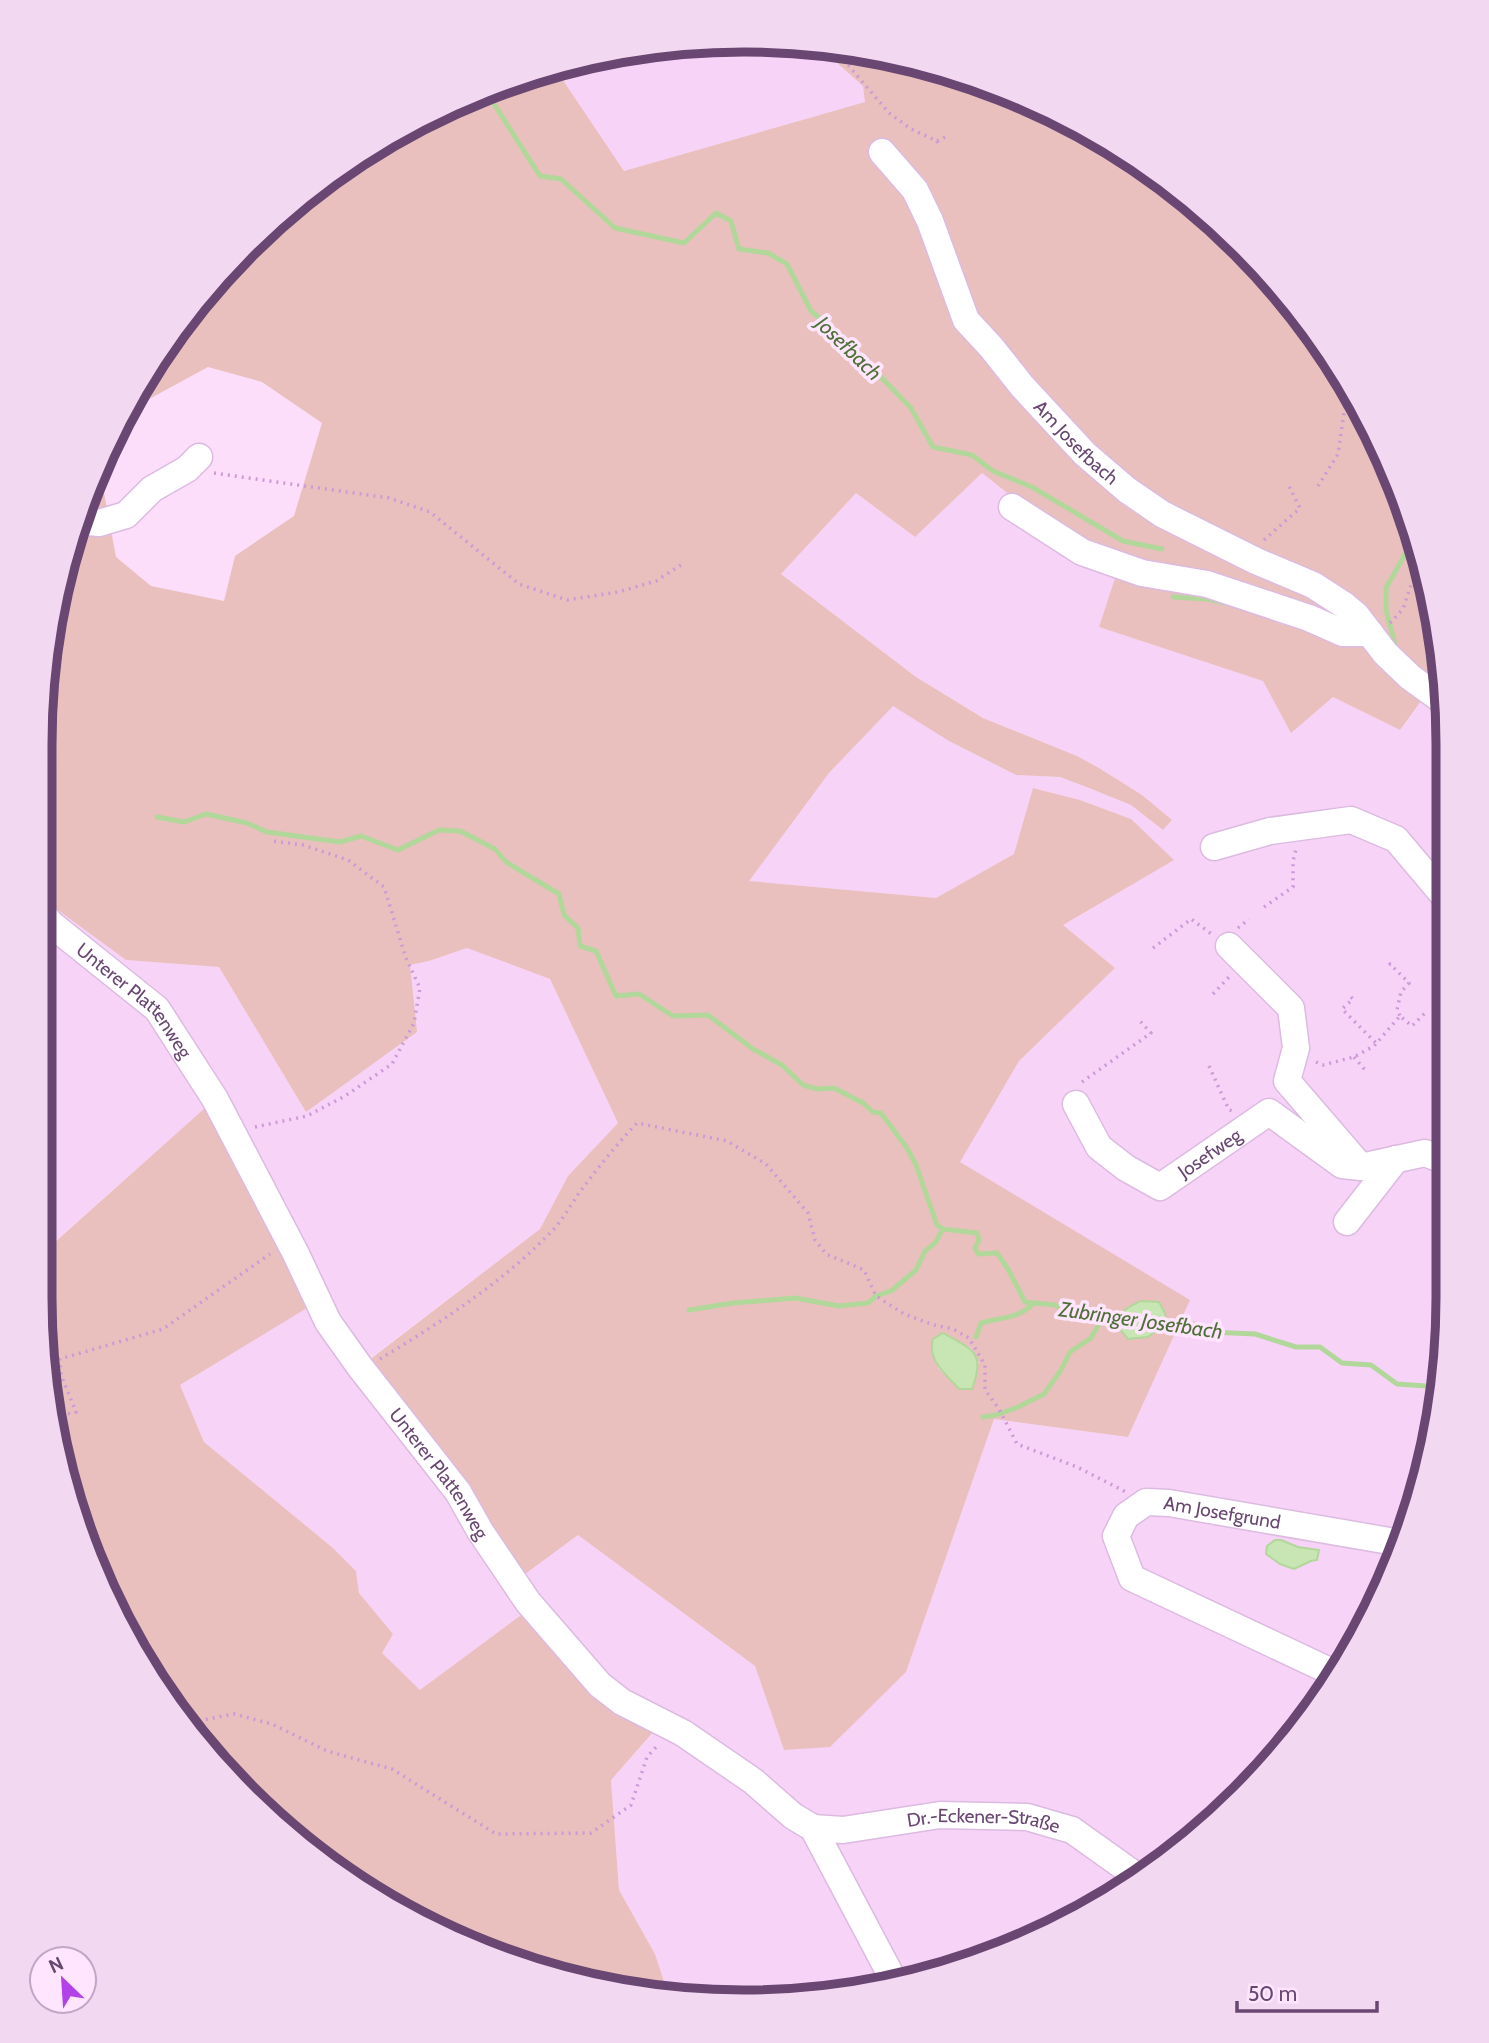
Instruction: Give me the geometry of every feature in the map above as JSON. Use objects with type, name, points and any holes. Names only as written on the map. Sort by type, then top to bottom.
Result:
[{"type":"street","name":"Am Josefbach","points":[[882,152],[915,190],[930,221],[966,320],[1085,454],[1127,490],[1163,514],[1313,586],[1356,615],[1385,653],[1410,677],[1435,695]]},
{"type":"street","points":[[89,522],[99,523],[126,515],[152,489],[193,463]]},
{"type":"street","points":[[1012,507],[1082,552],[1142,573],[1207,584],[1309,618],[1343,633],[1370,633]]},
{"type":"street","points":[[1214,847],[1270,831],[1351,820],[1396,839],[1436,887]]},
{"type":"street","name":"Unterer Plattenweg","points":[[52,924],[157,1009],[215,1099],[327,1322],[458,1492],[523,1597],[600,1685],[622,1702],[683,1733],[752,1781],[793,1816],[813,1828],[891,1975]]},
{"type":"street","points":[[1229,946],[1291,1008],[1295,1051],[1287,1081],[1361,1167],[1425,1153],[1436,1157]]},
{"type":"street","name":"Josefweg","points":[[1076,1104],[1099,1147],[1160,1187],[1269,1112],[1342,1166],[1361,1167]]},
{"type":"street","points":[[1347,1222],[1396,1159]]},
{"type":"street","name":"Am Josefgrund","points":[[1328,1670],[1132,1578],[1116,1536],[1126,1516],[1146,1502],[1169,1503],[1392,1541]]},
{"type":"street","name":"Dr.-Eckener-Straße","points":[[813,1828],[843,1830],[940,1815],[1027,1817],[1072,1830],[1131,1872]]},
{"type":"path","points":[[843,59],[889,113],[911,129],[937,141]]},
{"type":"path","points":[[937,141],[945,137]]},
{"type":"path","points":[[937,141],[938,148]]},
{"type":"path","points":[[1318,486],[1338,454],[1346,402]]},
{"type":"path","points":[[193,463],[389,498],[430,513],[519,584],[567,600],[618,592],[656,581],[681,565]]},
{"type":"path","points":[[1262,541],[1300,508],[1289,486]]},
{"type":"path","points":[[1370,633],[1389,624],[1403,609],[1416,579]]},
{"type":"path","points":[[1264,907],[1293,887],[1293,861],[1300,827]]},
{"type":"path","points":[[232,1132],[307,1116],[345,1096],[392,1064],[414,1023],[420,988],[406,958],[384,887],[348,860],[303,845],[272,841]]},
{"type":"path","points":[[1153,948],[1191,919],[1229,946]]},
{"type":"path","points":[[1389,965],[1409,983],[1401,992],[1397,1010],[1400,1016],[1412,1026],[1427,1011]]},
{"type":"path","points":[[1351,997],[1353,999],[1342,1009],[1376,1043]]},
{"type":"path","points":[[1295,1051],[1323,1065],[1354,1057],[1376,1043],[1400,1016]]},
{"type":"path","points":[[1076,1104],[1069,1092],[1151,1033],[1139,1020]]},
{"type":"path","points":[[1354,1057],[1365,1070]]},
{"type":"path","points":[[1209,1066],[1229,1110],[1258,1120]]},
{"type":"path","points":[[362,1370],[429,1329],[489,1287],[553,1231],[579,1193],[621,1139],[637,1123],[727,1142],[766,1164],[808,1213],[815,1240],[826,1254],[864,1270],[876,1297],[904,1314],[953,1329],[969,1338],[985,1365],[985,1390],[999,1409],[1017,1444],[1077,1467],[1146,1502]]},
{"type":"path","points":[[62,1411],[70,1414],[76,1412],[61,1375],[60,1359],[163,1329],[257,1261],[289,1242]]},
{"type":"path","points":[[196,1721],[234,1714],[272,1724],[327,1751],[392,1769],[496,1834],[591,1833],[631,1805],[647,1757],[673,1728]]},
{"type":"shaded area","points":[[699,54],[790,54],[861,63],[865,102],[624,171],[560,77],[654,58]]},
{"type":"shaded area","points":[[833,58],[924,76],[967,89],[1051,124],[1091,145],[1166,195],[1234,255],[1294,323],[1320,360],[1365,438],[1400,522],[1413,565],[1431,654],[1434,687],[1432,686],[1400,730],[1333,697],[1291,733],[1263,681],[1099,627],[1115,578],[982,473],[915,537],[856,493],[781,574],[916,677],[983,718],[1077,756],[1099,768],[1142,795],[1172,820],[1163,830],[1131,805],[1060,777],[1016,775],[949,741],[893,706],[829,773],[749,881],[936,898],[1014,854],[1033,788],[1080,800],[1131,819],[1174,860],[1063,925],[1115,968],[1019,1061],[960,1162],[1190,1300],[1128,1437],[994,1419],[906,1672],[830,1747],[784,1750],[755,1666],[578,1535],[521,1577],[572,1654],[663,1721],[611,1780],[619,1890],[655,1954],[665,1986],[654,1985],[565,1967],[480,1938],[398,1898],[323,1848],[255,1788],[195,1720],[145,1644],[105,1563],[76,1478],[58,1389],[52,1298],[52,1241],[55,1242],[215,1099],[307,1308],[180,1385],[204,1442],[333,1548],[356,1571],[359,1593],[393,1634],[382,1653],[420,1690],[525,1612],[360,1367],[540,1229],[568,1176],[618,1123],[550,979],[467,948],[410,965],[417,1032],[306,1112],[219,967],[126,960],[52,906],[52,744],[58,654],[76,565],[103,486],[116,557],[151,586],[224,601],[235,556],[294,516],[322,423],[262,382],[208,367],[151,398],[140,408],[169,360],[224,288],[288,224],[323,195],[360,169],[438,124],[522,89],[561,77],[624,171],[865,102],[863,86]],"holes":[[[943,1333],[971,1348],[979,1363],[959,1389],[938,1368]]]},
{"type":"shaded area","points":[[982,473],[1115,579],[1099,627],[1263,681],[1291,732],[1333,697],[1400,730],[1434,686],[1436,1298],[1431,1389],[1413,1478],[1400,1521],[1365,1605],[1344,1644],[1294,1720],[1265,1755],[1201,1819],[1166,1848],[1129,1874],[1051,1919],[967,1954],[924,1967],[835,1985],[790,1989],[699,1989],[665,1986],[655,1954],[619,1890],[611,1780],[663,1722],[525,1612],[420,1691],[381,1653],[393,1634],[359,1593],[356,1571],[333,1548],[204,1442],[180,1385],[307,1307],[215,1099],[52,1241],[52,906],[126,960],[219,967],[306,1112],[409,965],[467,948],[550,979],[618,1123],[568,1176],[540,1229],[360,1366],[520,1577],[578,1535],[755,1666],[784,1750],[906,1672],[994,1419],[1128,1437],[1189,1300],[959,1162],[1019,1061],[1115,968],[1063,925],[1131,819],[1080,800],[1034,788],[1014,854],[936,898],[748,881],[829,773],[893,705],[949,741],[1016,775],[1060,777],[1131,805],[1163,830],[1172,821],[1142,795],[1099,768],[1077,756],[983,718],[916,677],[781,574],[856,493],[915,537]]},
{"type":"water","points":[[1141,1301],[1159,1302],[1165,1313],[1166,1323],[1148,1337],[1128,1339],[1117,1326],[1118,1321],[1125,1310]]},
{"type":"water","points":[[943,1333],[969,1348],[974,1354],[978,1367],[972,1389],[959,1389],[935,1361],[933,1339]]},
{"type":"water","points":[[1275,1540],[1319,1550],[1317,1560],[1294,1569],[1280,1564],[1266,1554],[1267,1546]]},
{"type":"waterway","name":"Josefbach","points":[[492,101],[540,176],[561,179],[615,228],[684,243],[716,213],[731,221],[739,249],[768,253],[787,264],[811,311],[842,337],[911,408],[933,447],[972,455],[993,471],[1032,487],[1123,541],[1162,549]]},
{"type":"waterway","points":[[1396,648],[1386,610],[1386,588],[1408,549]]},
{"type":"waterway","name":"Josefbach","points":[[1173,597],[1225,603]]},
{"type":"waterway","name":"Zubringer Josefbach","points":[[157,817],[184,822],[206,814],[247,823],[267,832],[340,842],[361,836],[398,850],[439,830],[460,831],[495,849],[506,862],[559,894],[564,915],[578,928],[580,946],[596,951],[616,996],[639,994],[673,1016],[708,1015],[753,1049],[782,1065],[803,1085],[817,1089],[834,1088],[863,1103],[873,1112],[881,1113],[916,1165],[937,1225],[943,1229],[977,1233],[979,1240],[975,1248],[978,1254],[997,1253],[1025,1302],[1055,1305],[1072,1313],[1105,1314],[1124,1320]]},
{"type":"waterway","points":[[689,1310],[795,1298],[839,1306],[868,1303],[876,1296],[891,1291],[916,1270],[925,1251],[935,1243],[943,1229]]},
{"type":"waterway","points":[[976,1337],[981,1323],[1016,1315],[1034,1303]]},
{"type":"waterway","points":[[983,1417],[1018,1407],[1044,1394],[1070,1352],[1091,1338],[1105,1314]]},
{"type":"waterway","name":"Zubringer Josefbach","points":[[1158,1323],[1195,1324],[1210,1332],[1255,1334],[1296,1347],[1320,1347],[1342,1363],[1371,1365],[1397,1384],[1431,1386]]}]
